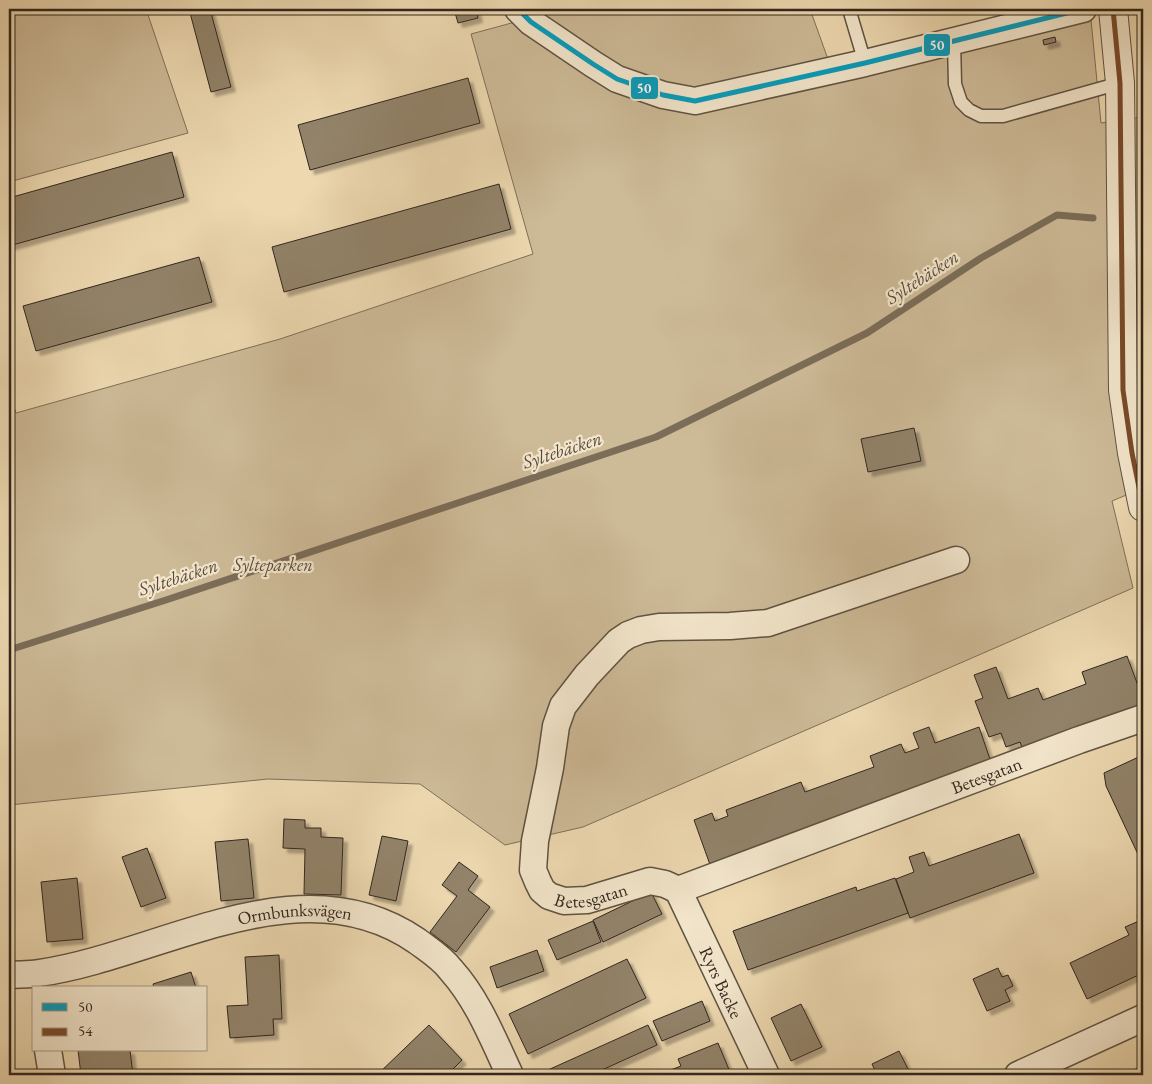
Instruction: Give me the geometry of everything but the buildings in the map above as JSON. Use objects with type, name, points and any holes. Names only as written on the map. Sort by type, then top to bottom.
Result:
[{"type":"street","points":[[518,9],[531,22],[617,79],[663,95],[695,101],[865,63],[1082,9]]},
{"type":"street","points":[[1113,9],[1120,83],[1123,390],[1132,453],[1142,501]]},
{"type":"street","name":"Betesgatan","points":[[956,560],[768,623],[730,626],[659,627],[641,630],[619,641],[583,680],[563,706],[556,726],[550,768],[535,841],[533,870],[542,890],[549,896],[564,901],[587,900],[650,881],[665,884],[678,890],[1079,740],[1143,718]]},
{"type":"street","name":"Ryrs Backe","points":[[678,890],[766,1075]]},
{"type":"street","name":"Ormbunksvägen","points":[[9,975],[40,980],[219,922],[281,910],[328,910],[358,914],[384,923],[406,934],[433,953],[450,969],[477,1006],[510,1075]]},
{"type":"street","points":[[1018,1075],[1143,1018]]},
{"type":"street","points":[[48,1052],[52,1075]]},
{"type":"lane","points":[[849,9],[865,63]]},
{"type":"lane","points":[[954,41],[955,84],[961,102],[969,110],[981,116],[1003,116],[1120,83]]},
{"type":"green space","points":[[9,9],[146,9],[188,133],[9,182]]},
{"type":"green space","name":"Sylteparken","points":[[563,9],[810,9],[829,62],[1090,9],[1101,123],[1143,117],[1143,348],[1140,348],[1143,366],[1143,488],[1112,501],[1133,588],[583,827],[505,845],[420,784],[268,779],[9,805],[9,393],[16,413],[280,339],[533,254],[471,34]]},
{"type":"waterway","name":"Syltebäcken","points":[[9,650],[166,600],[656,437],[867,333],[981,258],[1057,215],[1093,218]]},
{"type":"transit line","name":"50","points":[[518,9],[531,22],[617,79],[663,95],[695,101],[865,63],[1083,9]]},
{"type":"transit line","name":"54","points":[[1113,9],[1120,83],[1123,390],[1132,453],[1143,507]]}]
